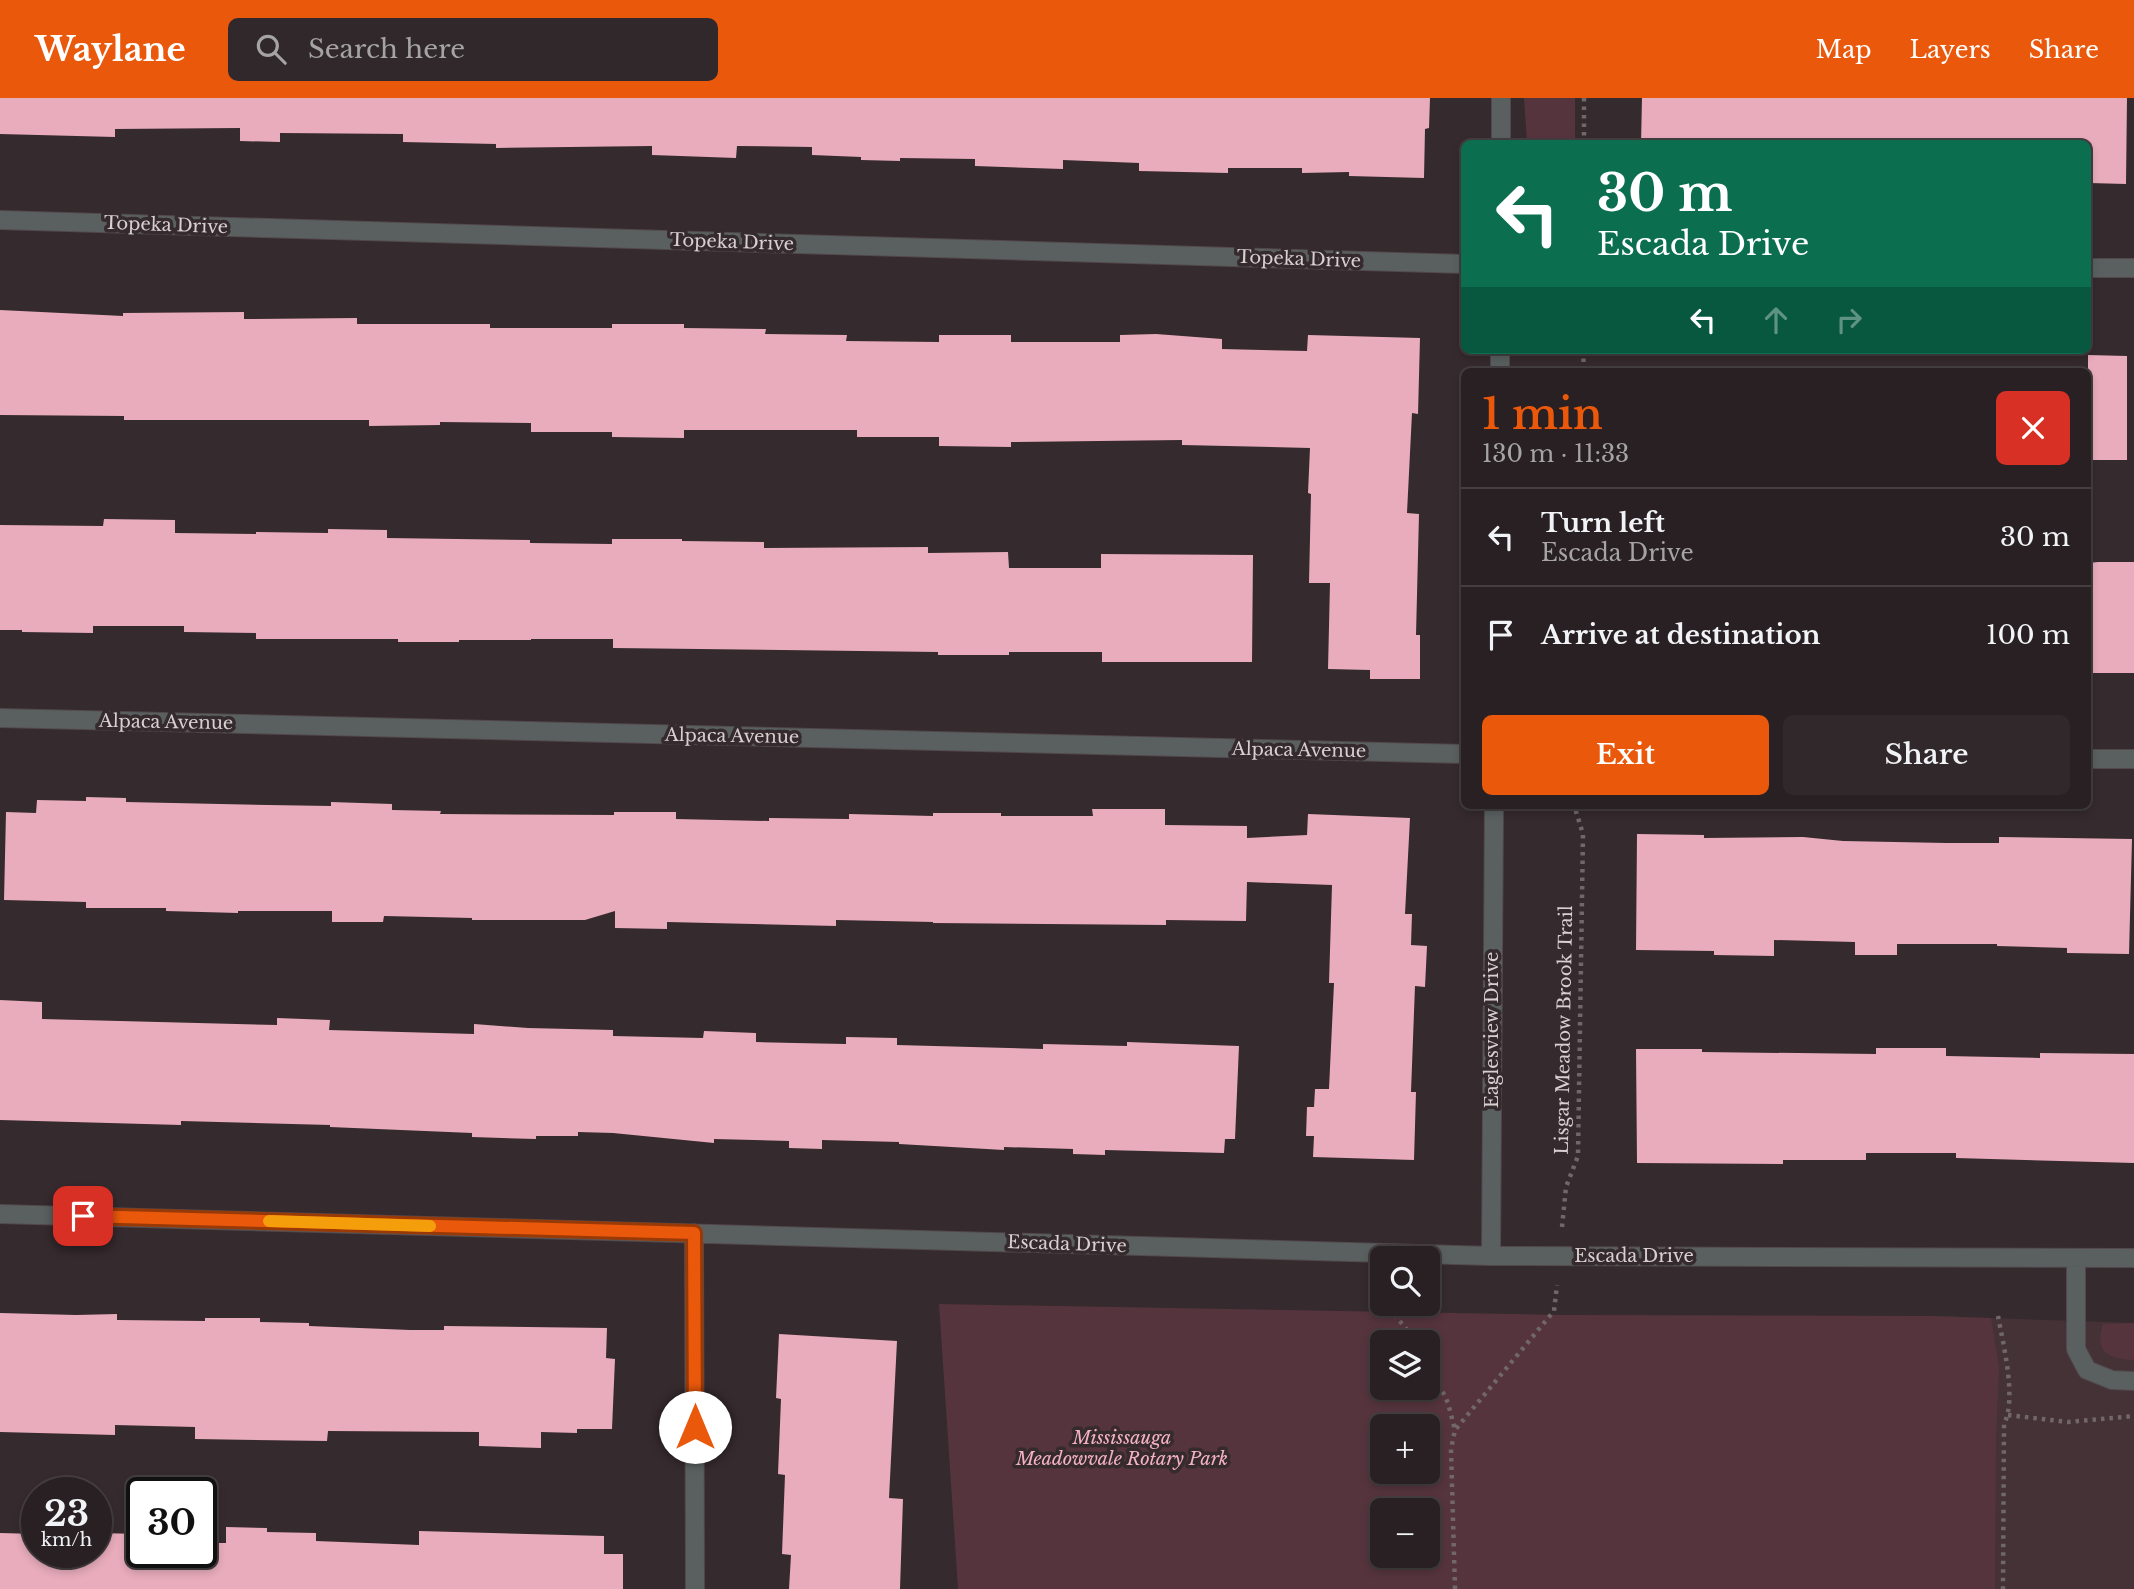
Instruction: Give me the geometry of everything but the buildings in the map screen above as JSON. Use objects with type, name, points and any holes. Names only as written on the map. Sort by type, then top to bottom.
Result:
[{"type":"street","points":[[1501,98],[1501,140]]},
{"type":"street","name":"Topeka Drive","points":[[0,220],[1461,264]]},
{"type":"street","points":[[2091,268],[2134,268]]},
{"type":"street","name":"Alpaca Avenue","points":[[0,718],[1461,754]]},
{"type":"street","points":[[2091,759],[2134,759]]},
{"type":"street","name":"Eaglesview Drive","points":[[1491,1256],[1494,809]]},
{"type":"street","name":"Escada Drive","points":[[0,1214],[1491,1256],[2134,1258]]},
{"type":"street","points":[[694,1233],[695,1589]]},
{"type":"street","points":[[2077,1258],[2076,1349],[2087,1370],[2112,1380],[2134,1381]]},
{"type":"path","points":[[1584,98],[1584,140]]},
{"type":"path","name":"Lisgar Meadow Brook Trail","points":[[1559,1256],[1566,1187],[1578,1156],[1583,834],[1575,809]]},
{"type":"path","points":[[1455,1430],[1554,1311]]},
{"type":"path","points":[[1396,1316],[1407,1330]]},
{"type":"path","points":[[1998,1316],[2008,1368],[2008,1415],[2004,1424],[2003,1589]]},
{"type":"path","points":[[1440,1386],[1448,1403],[1455,1430],[1451,1449],[1455,1589]]},
{"type":"path","points":[[2008,1415],[2068,1422],[2134,1416]]},
{"type":"shaded area","points":[[1934,1316],[2134,1323],[2134,1589],[1945,1589]]},
{"type":"green space","points":[[1524,98],[1575,98],[1575,140],[1527,140]]},
{"type":"green space","name":"Mississauga Meadowvale Rotary Park","points":[[939,1304],[1370,1312],[1370,1316],[1440,1316],[1440,1313],[1991,1318],[1999,1367],[1995,1589],[958,1589]]},
{"type":"green space","points":[[2134,1323],[2134,1360],[2117,1358],[2105,1352],[2100,1341],[2103,1324]]},
{"type":"slow traffic","points":[[269,1221],[430,1226]]},
{"type":"route","points":[[83,1216],[694,1233],[695,1427]]}]
